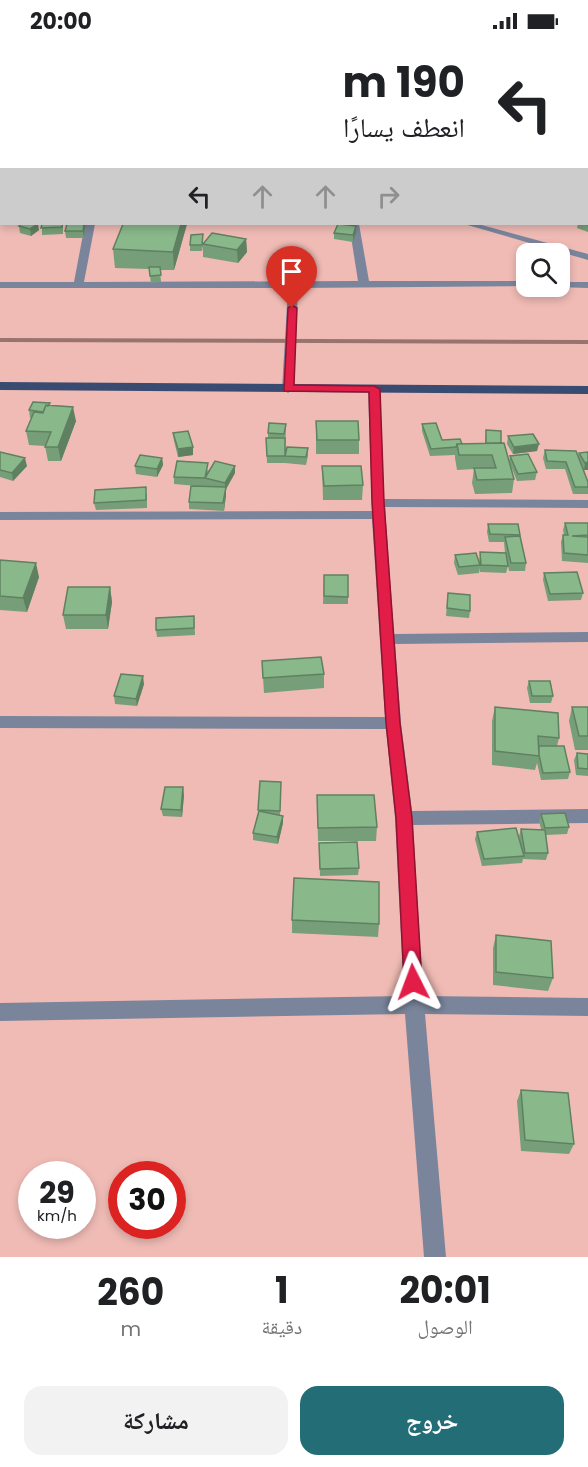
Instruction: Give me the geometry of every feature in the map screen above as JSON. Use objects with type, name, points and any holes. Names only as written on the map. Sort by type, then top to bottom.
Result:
[{"type":"main road","points":[[0,386],[588,390]]},
{"type":"street","points":[[79,283],[90,225]]},
{"type":"street","points":[[354,225],[364,284]]},
{"type":"street","points":[[473,225],[588,257]]},
{"type":"street","points":[[0,285],[79,283],[516,285]]},
{"type":"street","points":[[288,388],[293,285]]},
{"type":"street","points":[[570,285],[588,285]]},
{"type":"street","points":[[374,389],[387,639],[393,723],[404,818],[414,1005],[435,1257]]},
{"type":"street","points":[[0,516],[588,504]]},
{"type":"street","points":[[387,639],[588,637]]},
{"type":"street","points":[[0,722],[393,723]]},
{"type":"street","points":[[404,818],[588,816]]},
{"type":"street","points":[[0,1012],[414,1005],[588,1007]]},
{"type":"building","points":[[20,225],[36,225],[30,229],[19,226]]},
{"type":"building","points":[[42,225],[62,225],[62,227],[41,228]]},
{"type":"building","points":[[67,225],[84,225],[83,231],[65,231]]},
{"type":"building","points":[[123,225],[181,225],[173,252],[113,249]]},
{"type":"building","points":[[338,225],[356,226],[353,235],[334,233]]},
{"type":"building","points":[[212,233],[246,239],[237,250],[203,244]]},
{"type":"building","points":[[203,234],[202,245],[190,245],[191,235]]},
{"type":"building","points":[[149,267],[160,267],[161,275],[150,276]]},
{"type":"building","points":[[33,402],[50,403],[46,405],[43,412],[29,410]]},
{"type":"building","points":[[46,405],[73,407],[58,447],[45,447],[51,432],[26,431],[34,412],[43,413]]},
{"type":"building","points":[[316,421],[358,421],[359,440],[317,440]]},
{"type":"building","points":[[269,423],[286,424],[284,434],[268,433]]},
{"type":"building","points":[[436,423],[442,440],[460,439],[462,444],[457,444],[456,447],[431,449],[422,424]]},
{"type":"building","points":[[486,430],[501,431],[501,443],[486,443]]},
{"type":"building","points":[[188,431],[193,447],[178,449],[173,433]]},
{"type":"building","points":[[533,434],[539,444],[514,447],[508,436]]},
{"type":"building","points":[[266,438],[285,438],[285,456],[267,456]]},
{"type":"building","points":[[504,443],[514,479],[477,480],[474,468],[496,468],[492,455],[459,455],[457,444]]},
{"type":"building","points":[[287,447],[308,448],[306,457],[285,456]]},
{"type":"building","points":[[545,450],[576,451],[588,487],[575,487],[566,462],[547,461]]},
{"type":"building","points":[[0,452],[25,458],[12,473],[0,470]]},
{"type":"building","points":[[588,452],[588,462],[585,463],[579,453]]},
{"type":"building","points":[[528,454],[537,472],[518,474],[510,456]]},
{"type":"building","points":[[140,455],[162,458],[157,469],[135,466]]},
{"type":"building","points":[[177,461],[208,463],[205,478],[174,477]]},
{"type":"building","points":[[215,461],[235,466],[225,483],[205,478]]},
{"type":"building","points":[[322,466],[361,466],[363,485],[324,486]]},
{"type":"building","points":[[191,486],[226,487],[223,503],[189,502]]},
{"type":"building","points":[[146,487],[146,500],[94,503],[95,490]]},
{"type":"building","points":[[565,523],[588,523],[588,535],[572,536],[588,537],[588,555],[564,553],[563,535],[568,535]]},
{"type":"building","points":[[488,524],[518,524],[520,535],[490,534]]},
{"type":"building","points":[[520,536],[526,563],[511,563],[505,537]]},
{"type":"building","points":[[480,552],[506,553],[508,566],[481,565]]},
{"type":"building","points":[[476,553],[480,565],[459,567],[455,555]]},
{"type":"building","points":[[0,560],[36,563],[23,598],[0,596]]},
{"type":"building","points":[[577,572],[583,593],[550,594],[544,573]]},
{"type":"building","points":[[324,575],[348,575],[348,597],[324,596]]},
{"type":"building","points":[[68,587],[110,587],[106,615],[63,615]]},
{"type":"building","points":[[448,593],[470,595],[470,611],[447,608]]},
{"type":"building","points":[[194,616],[194,628],[156,630],[156,618]]},
{"type":"building","points":[[321,657],[324,674],[263,678],[262,661]]},
{"type":"building","points":[[121,674],[143,676],[136,699],[114,696]]},
{"type":"building","points":[[529,681],[550,681],[553,696],[532,696]]},
{"type":"building","points":[[495,707],[558,713],[559,738],[538,736],[539,756],[495,751]]},
{"type":"building","points":[[572,707],[588,707],[588,736],[579,736]]},
{"type":"building","points":[[539,746],[564,746],[570,772],[543,773]]},
{"type":"building","points":[[577,753],[588,754],[588,769],[578,768]]},
{"type":"building","points":[[260,781],[281,782],[280,811],[258,810]]},
{"type":"building","points":[[165,787],[183,787],[181,810],[161,809]]},
{"type":"building","points":[[317,795],[374,795],[377,827],[318,828]]},
{"type":"building","points":[[259,811],[283,816],[277,837],[253,833]]},
{"type":"building","points":[[565,813],[569,827],[545,828],[541,814]]},
{"type":"building","points":[[516,828],[524,856],[484,859],[477,832]]},
{"type":"building","points":[[521,829],[545,830],[548,853],[525,853]]},
{"type":"building","points":[[357,842],[359,868],[320,869],[319,843]]},
{"type":"building","points":[[294,878],[379,882],[379,924],[292,920]]},
{"type":"building","points":[[496,935],[551,941],[553,978],[496,972]]},
{"type":"building","points":[[521,1090],[568,1093],[574,1144],[525,1140]]},
{"type":"railway","points":[[0,340],[588,342]]},
{"type":"route","points":[[292,308],[288,388],[374,389],[378,502],[387,639],[393,723],[404,818],[413,982]]}]
